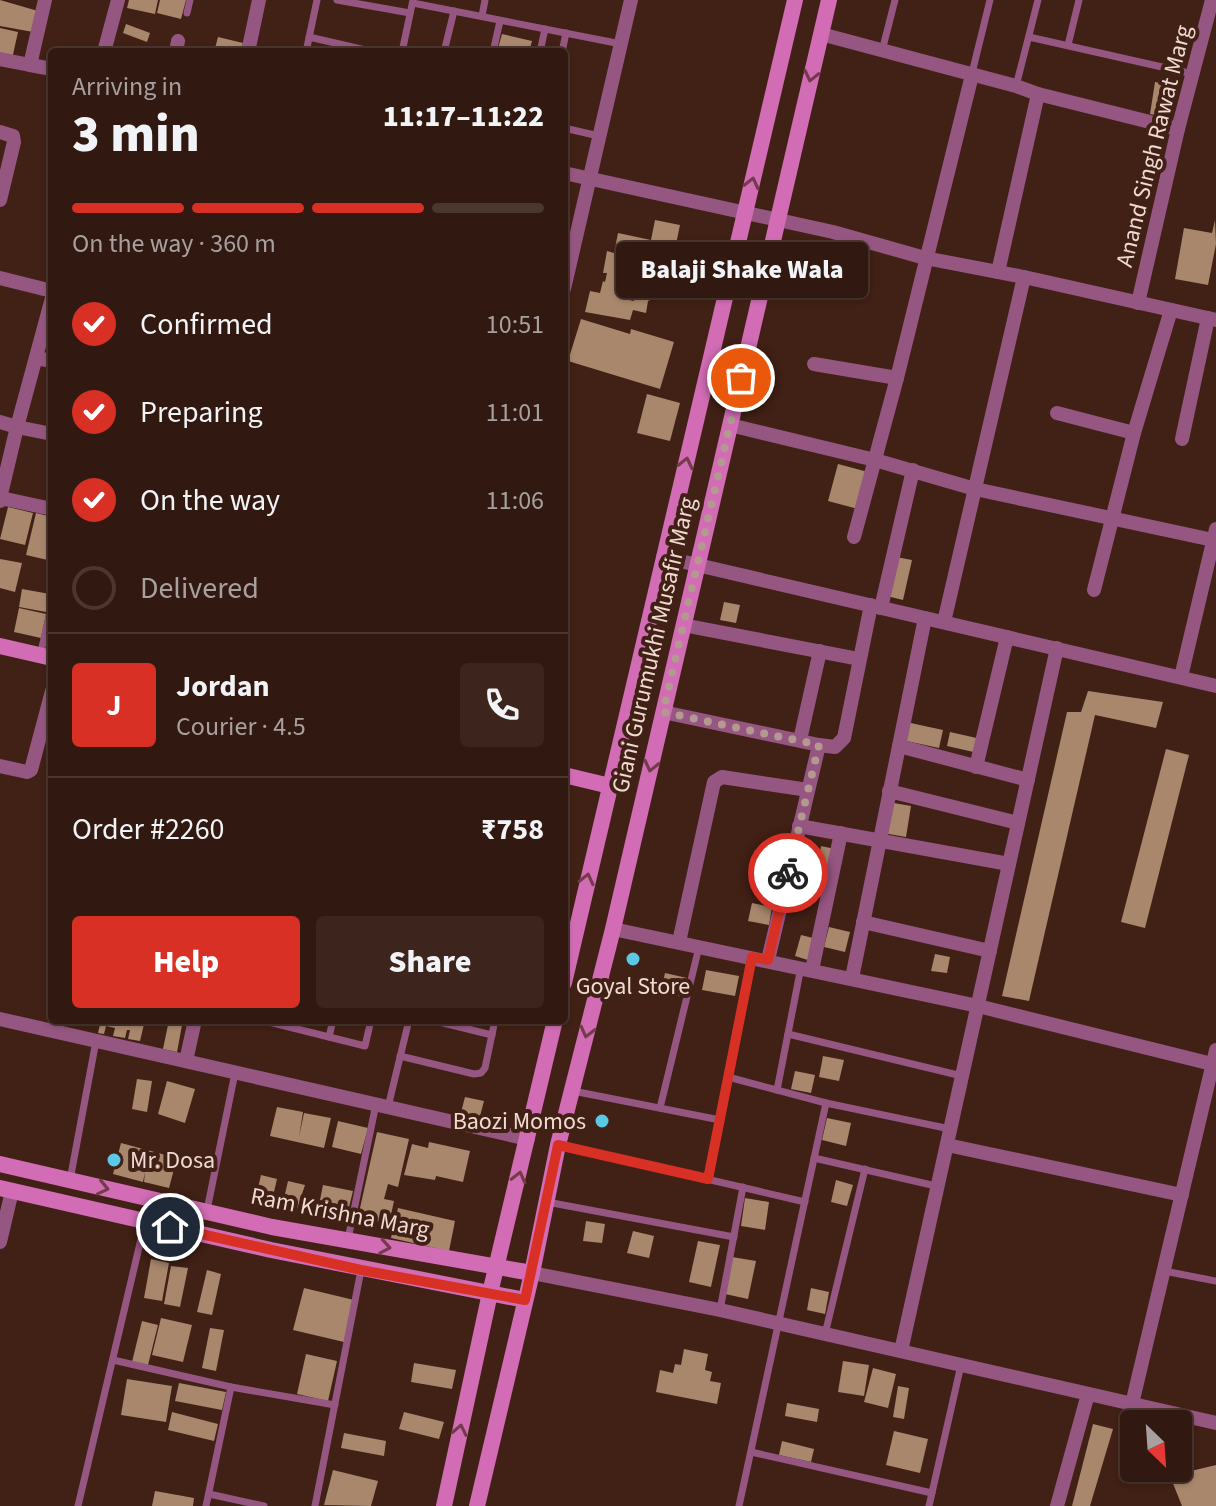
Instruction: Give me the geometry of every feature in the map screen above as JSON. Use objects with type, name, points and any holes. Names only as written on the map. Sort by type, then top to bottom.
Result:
[{"type":"street","points":[[30,65],[45,0]]},
{"type":"street","points":[[105,48],[118,0]]},
{"type":"street","points":[[249,48],[259,0]]},
{"type":"street","points":[[568,272],[631,0]]},
{"type":"street","name":"Giani Gurumukhi Musafir Marg","points":[[568,949],[571,924],[610,786],[795,0]]},
{"type":"street","name":"Giani Gurumukhi Musafir Marg","points":[[477,1506],[532,1273],[558,1145],[613,929],[829,0]]},
{"type":"street","name":"Anand Singh Rawat Marg","points":[[1138,303],[1178,129],[1212,0]]},
{"type":"street","points":[[821,34],[1178,129]]},
{"type":"street","points":[[0,59],[48,68]]},
{"type":"street","points":[[854,537],[972,75]]},
{"type":"street","points":[[998,272],[1038,94]]},
{"type":"street","points":[[0,132],[13,136],[14,142],[0,200]]},
{"type":"street","points":[[568,174],[833,232],[925,258],[1212,319],[1182,439]]},
{"type":"street","points":[[944,622],[1024,277]]},
{"type":"street","points":[[0,278],[48,290]]},
{"type":"street","points":[[1094,590],[1134,433],[1171,310]]},
{"type":"street","points":[[48,313],[0,499],[48,508]]},
{"type":"street","points":[[36,358],[48,360]]},
{"type":"street","points":[[814,364],[897,378]]},
{"type":"street","points":[[1057,413],[1134,433]]},
{"type":"street","points":[[0,422],[48,433]]},
{"type":"street","points":[[730,425],[875,460],[975,489],[1113,518],[1215,535],[1181,677]]},
{"type":"street","points":[[663,712],[835,747],[844,738],[859,659],[913,470]]},
{"type":"street","points":[[663,557],[1216,686]]},
{"type":"street","points":[[852,978],[925,618]]},
{"type":"street","points":[[683,625],[859,659]]},
{"type":"street","points":[[976,767],[1007,637]]},
{"type":"street","points":[[0,646],[46,657]]},
{"type":"street","points":[[901,1351],[1057,648]]},
{"type":"street","points":[[800,740],[820,651]]},
{"type":"street","points":[[0,766],[27,772],[31,770],[48,706]]},
{"type":"street","points":[[768,960],[819,745]]},
{"type":"street","points":[[899,746],[1028,780]]},
{"type":"street","points":[[568,776],[610,786]]},
{"type":"street","points":[[679,942],[714,782],[722,777],[808,790]]},
{"type":"street","points":[[889,791],[1018,823]]},
{"type":"street","points":[[799,826],[1009,864]]},
{"type":"street","points":[[807,969],[841,833]]},
{"type":"street","points":[[863,922],[990,951]]},
{"type":"street","points":[[613,929],[852,978],[1215,1060],[1132,1404]]},
{"type":"street","points":[[0,1019],[48,1024]]},
{"type":"street","points":[[51,1024],[96,1041],[528,1139]]},
{"type":"street","points":[[186,1061],[194,1024]]},
{"type":"street","points":[[444,1506],[490,1293],[554,1024]]},
{"type":"street","points":[[947,1145],[1182,1195]]},
{"type":"street","name":"Ram Krishna Marg","points":[[0,1164],[272,1227],[532,1273]]},
{"type":"street","points":[[0,1242],[6,1189]]},
{"type":"street","name":"Ram Krishna Marg","points":[[6,1189],[361,1270],[525,1300]]},
{"type":"street","points":[[532,1273],[720,1310],[1216,1423]]},
{"type":"street","points":[[1057,1506],[1088,1394]]},
{"type":"lane","points":[[187,13],[190,0]]},
{"type":"lane","points":[[307,48],[317,0]]},
{"type":"lane","points":[[337,0],[410,13]]},
{"type":"lane","points":[[482,16],[485,0]]},
{"type":"lane","points":[[882,51],[895,0]]},
{"type":"lane","points":[[972,75],[990,0]]},
{"type":"lane","points":[[1016,86],[1038,0]]},
{"type":"lane","points":[[1068,45],[1079,0]]},
{"type":"lane","points":[[403,48],[413,1],[621,44]]},
{"type":"lane","points":[[445,48],[454,11]]},
{"type":"lane","points":[[494,48],[500,21]]},
{"type":"lane","points":[[541,48],[545,29]]},
{"type":"lane","points":[[563,48],[566,33]]},
{"type":"lane","points":[[309,37],[357,48]]},
{"type":"lane","points":[[1029,37],[1193,74]]},
{"type":"lane","points":[[568,129],[599,136]]},
{"type":"lane","points":[[660,1108],[699,946]]},
{"type":"lane","points":[[708,1179],[752,957]]},
{"type":"lane","points":[[777,1090],[788,1034],[807,969]]},
{"type":"lane","points":[[286,1024],[365,1046],[370,1024]]},
{"type":"lane","points":[[329,1037],[332,1024]]},
{"type":"lane","points":[[348,1240],[382,1106],[408,1024]]},
{"type":"lane","points":[[447,1024],[492,1035]]},
{"type":"lane","points":[[400,1056],[474,1074],[481,1073],[485,1068],[494,1024]]},
{"type":"lane","points":[[788,1034],[962,1076]]},
{"type":"lane","points":[[70,1180],[96,1041]]},
{"type":"lane","points":[[206,1212],[235,1072]]},
{"type":"lane","points":[[728,1077],[826,1103],[950,1129]]},
{"type":"lane","points":[[571,1090],[720,1120]]},
{"type":"lane","points":[[739,1506],[826,1103]]},
{"type":"lane","points":[[558,1145],[805,1202]]},
{"type":"lane","points":[[814,1158],[938,1186]]},
{"type":"lane","points":[[825,1334],[865,1169]]},
{"type":"lane","points":[[720,1310],[743,1187]]},
{"type":"lane","points":[[546,1202],[734,1237]]},
{"type":"lane","points":[[78,1506],[145,1222]]},
{"type":"lane","points":[[315,1506],[361,1270]]},
{"type":"lane","points":[[1164,1271],[1216,1281]]},
{"type":"lane","points":[[113,1360],[231,1387],[335,1405]]},
{"type":"lane","points":[[929,1506],[961,1365]]},
{"type":"lane","points":[[206,1506],[231,1387]]},
{"type":"lane","points":[[751,1452],[932,1493]]},
{"type":"lane","points":[[209,1494],[264,1506]]},
{"type":"building","points":[[0,0],[38,11],[33,32],[0,26]]},
{"type":"building","points":[[129,0],[158,0],[155,14],[127,8]]},
{"type":"building","points":[[160,0],[186,0],[181,19],[157,13]]},
{"type":"building","points":[[126,24],[150,33],[147,42],[123,33]]},
{"type":"building","points":[[0,28],[18,32],[12,59],[0,56]]},
{"type":"building","points":[[502,34],[532,41],[530,48],[498,48]]},
{"type":"building","points":[[218,37],[243,43],[242,48],[215,48]]},
{"type":"building","points":[[1155,82],[1174,85],[1168,117],[1150,114]]},
{"type":"building","points":[[655,220],[680,225],[676,244],[684,246],[682,255],[691,256],[685,283],[671,280],[667,299],[657,297],[648,301],[646,313],[633,310],[630,320],[585,312],[590,291],[600,293],[605,282],[607,273],[603,273],[607,251],[614,253],[618,233],[651,240]],"holes":[[[634,270],[663,274],[661,285],[645,281],[637,285],[634,301],[624,299],[629,275]]]},
{"type":"building","points":[[1215,220],[1216,244],[1208,285],[1175,279],[1184,228],[1212,233]]},
{"type":"building","points":[[581,319],[630,334],[631,329],[674,342],[660,389],[568,361]]},
{"type":"building","points":[[647,394],[680,403],[670,441],[637,433]]},
{"type":"building","points":[[838,464],[868,472],[858,509],[828,501]]},
{"type":"building","points":[[8,507],[33,513],[25,545],[0,539]]},
{"type":"building","points":[[36,513],[48,516],[48,560],[26,555]]},
{"type":"building","points":[[896,557],[912,560],[903,600],[887,596]]},
{"type":"building","points":[[0,559],[22,563],[15,592],[0,588]]},
{"type":"building","points":[[22,589],[48,594],[46,612],[19,607]]},
{"type":"building","points":[[724,602],[740,605],[736,623],[720,620]]},
{"type":"building","points":[[19,608],[46,614],[41,638],[14,632]]},
{"type":"building","points":[[1088,691],[1163,702],[1156,728],[1095,715],[1029,1001],[1002,996],[1067,712],[1081,712]]},
{"type":"building","points":[[906,722],[943,730],[939,748],[902,740]]},
{"type":"building","points":[[950,732],[981,739],[978,753],[947,746]]},
{"type":"building","points":[[1166,749],[1189,755],[1145,928],[1121,922]]},
{"type":"building","points":[[888,802],[911,806],[906,837],[883,833]]},
{"type":"building","points":[[821,846],[835,849],[831,868],[817,866]]},
{"type":"building","points":[[752,903],[772,907],[769,925],[748,921]]},
{"type":"building","points":[[829,927],[850,932],[845,952],[824,947]]},
{"type":"building","points":[[801,935],[817,939],[811,961],[795,956]]},
{"type":"building","points":[[935,954],[950,957],[947,973],[931,971]]},
{"type":"building","points":[[706,970],[739,976],[735,996],[702,990]]},
{"type":"building","points":[[665,973],[687,978],[682,997],[661,991]]},
{"type":"building","points":[[100,1024],[144,1024],[140,1041],[128,1039],[130,1030],[127,1030],[125,1038],[113,1036],[115,1028],[106,1026],[104,1034],[98,1033]]},
{"type":"building","points":[[168,1024],[182,1024],[177,1052],[163,1049]]},
{"type":"building","points":[[823,1056],[844,1060],[839,1081],[819,1077]]},
{"type":"building","points":[[795,1071],[815,1075],[811,1093],[791,1089]]},
{"type":"building","points":[[137,1079],[152,1081],[147,1112],[132,1109]]},
{"type":"building","points":[[167,1081],[195,1089],[185,1123],[158,1114]]},
{"type":"building","points":[[465,1097],[484,1101],[478,1124],[459,1120]]},
{"type":"building","points":[[277,1107],[303,1112],[299,1137],[304,1113],[331,1118],[324,1148],[270,1136]]},
{"type":"building","points":[[827,1118],[851,1123],[846,1146],[822,1140]]},
{"type":"building","points":[[338,1121],[368,1128],[361,1154],[332,1147]]},
{"type":"building","points":[[377,1132],[409,1139],[398,1187],[388,1184],[384,1199],[394,1201],[389,1224],[358,1217]]},
{"type":"building","points":[[429,1142],[470,1151],[463,1182],[436,1176],[435,1180],[404,1175],[412,1144],[428,1148]]},
{"type":"building","points":[[121,1143],[177,1158],[169,1188],[144,1182],[145,1172],[143,1182],[113,1174]]},
{"type":"building","points":[[261,1175],[277,1179],[270,1209],[254,1205]]},
{"type":"building","points":[[836,1180],[853,1185],[847,1206],[831,1202]]},
{"type":"building","points":[[288,1181],[305,1185],[295,1215],[281,1211]]},
{"type":"building","points":[[323,1185],[353,1191],[349,1207],[320,1200]]},
{"type":"building","points":[[745,1198],[769,1202],[765,1230],[741,1226]]},
{"type":"building","points":[[398,1208],[455,1221],[449,1251],[391,1238]]},
{"type":"building","points":[[586,1221],[605,1224],[602,1243],[583,1241]]},
{"type":"building","points":[[633,1231],[654,1236],[649,1258],[627,1253]]},
{"type":"building","points":[[698,1241],[720,1245],[711,1287],[689,1282]]},
{"type":"building","points":[[732,1257],[756,1261],[748,1299],[725,1294]]},
{"type":"building","points":[[151,1259],[169,1263],[162,1301],[144,1298]]},
{"type":"building","points":[[171,1266],[188,1268],[180,1307],[164,1304]]},
{"type":"building","points":[[207,1270],[221,1274],[212,1315],[197,1312]]},
{"type":"building","points":[[304,1288],[354,1300],[344,1342],[293,1330]]},
{"type":"building","points":[[811,1288],[829,1292],[825,1314],[807,1310]]},
{"type":"building","points":[[161,1318],[192,1325],[183,1362],[152,1355]]},
{"type":"building","points":[[142,1321],[158,1325],[148,1365],[132,1362]]},
{"type":"building","points":[[210,1328],[224,1330],[216,1371],[202,1368]]},
{"type":"building","points":[[684,1349],[708,1354],[705,1370],[712,1372],[710,1381],[721,1383],[717,1404],[656,1392],[660,1370],[673,1373],[675,1364],[681,1365]]},
{"type":"building","points":[[306,1354],[337,1361],[328,1401],[297,1394]]},
{"type":"building","points":[[843,1361],[869,1365],[864,1396],[838,1392]]},
{"type":"building","points":[[414,1363],[456,1370],[452,1389],[411,1382]]},
{"type":"building","points":[[873,1368],[896,1374],[888,1408],[864,1402]]},
{"type":"building","points":[[127,1379],[172,1386],[166,1422],[121,1415]]},
{"type":"building","points":[[179,1383],[226,1392],[222,1410],[175,1401]]},
{"type":"building","points":[[898,1386],[909,1388],[904,1419],[893,1417]]},
{"type":"building","points":[[787,1403],[819,1409],[817,1422],[785,1416]]},
{"type":"building","points":[[172,1412],[218,1424],[214,1441],[168,1430]]},
{"type":"building","points":[[404,1412],[444,1422],[439,1439],[399,1429]]},
{"type":"building","points":[[1093,1424],[1113,1429],[1090,1506],[1072,1506]]},
{"type":"building","points":[[894,1431],[928,1439],[920,1473],[886,1465]]},
{"type":"building","points":[[344,1433],[386,1441],[384,1456],[341,1448]]},
{"type":"building","points":[[782,1441],[814,1449],[811,1462],[779,1455]]},
{"type":"building","points":[[1216,1465],[1216,1506],[1182,1506],[1172,1482],[1192,1482],[1192,1471]]},
{"type":"building","points":[[333,1470],[378,1481],[371,1506],[324,1505]]},
{"type":"building","points":[[155,1491],[194,1498],[193,1506],[152,1506]]},
{"type":"way so far","points":[[741,378],[663,712],[819,745],[788,873]]},
{"type":"place","name":"Balaji Shake Wala","points":[[741,378]]},
{"type":"place","name":"Goyal Store","points":[[633,959]]},
{"type":"place","name":"Baozi Momos","points":[[602,1121]]},
{"type":"place","name":"Mr. Dosa","points":[[114,1160]]},
{"type":"route","points":[[170,1227],[361,1270],[525,1300],[558,1145],[708,1179],[752,957],[768,960],[788,873]]}]
